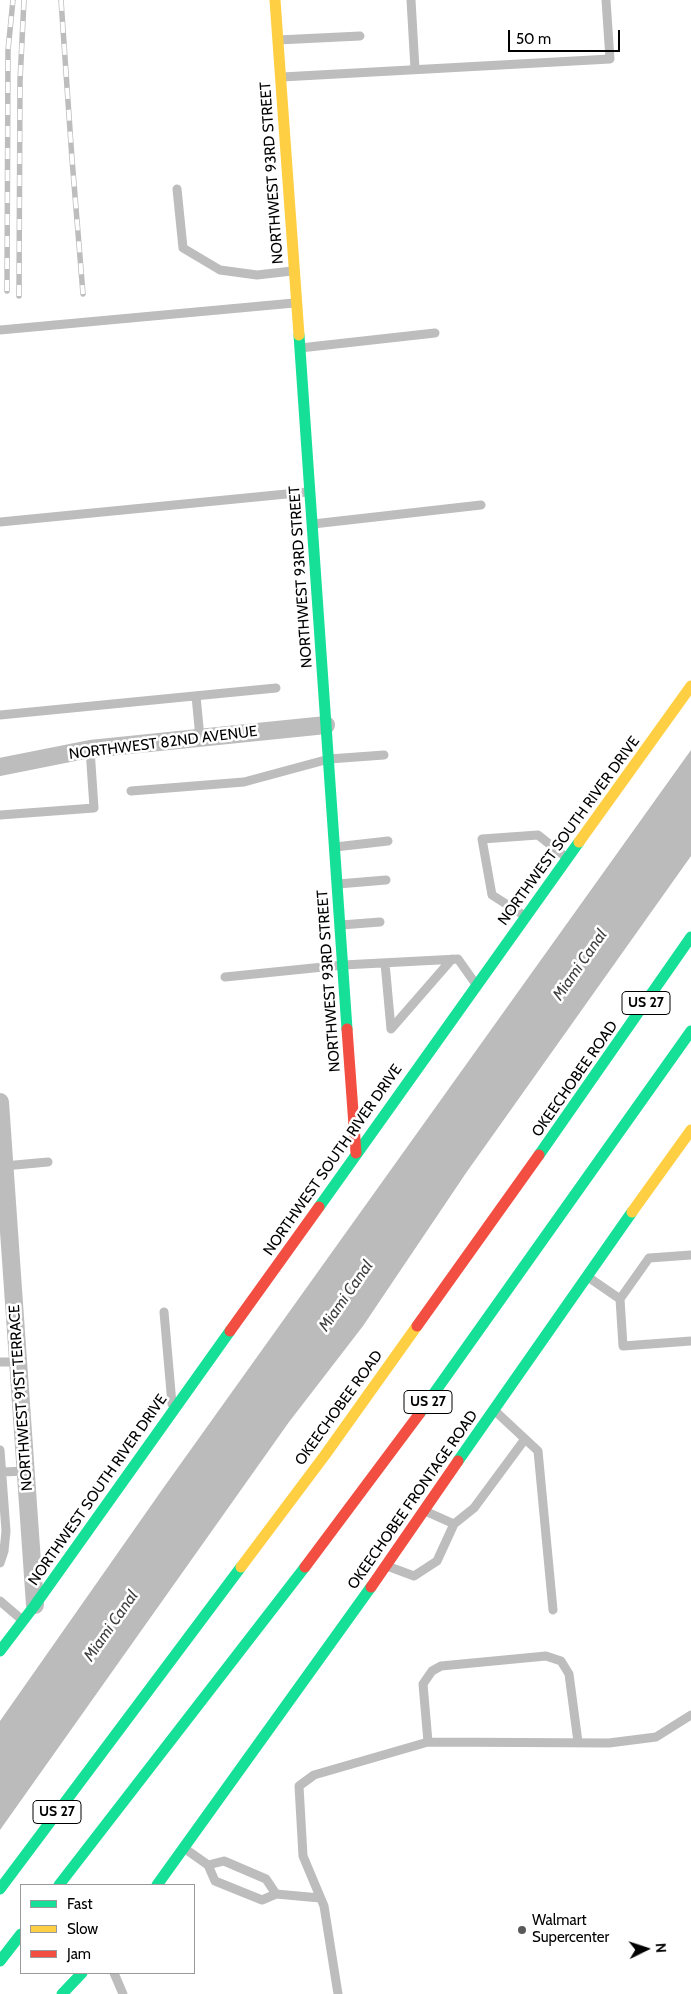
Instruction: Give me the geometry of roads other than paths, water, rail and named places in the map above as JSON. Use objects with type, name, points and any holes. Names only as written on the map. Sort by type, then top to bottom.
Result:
[{"type":"main road","name":"NORTHWEST 93RD STREET","points":[[275,0],[356,1153]]},
{"type":"main road","name":"NORTHWEST SOUTH RIVER DRIVE","points":[[0,1651],[35,1605],[691,686]]},
{"type":"main road","name":"OKEECHOBEE ROAD","points":[[0,1889],[325,1456],[600,1070],[691,937]]},
{"type":"main road","points":[[600,1070],[679,974]]},
{"type":"main road","name":"US 27","points":[[60,1884],[283,1597],[379,1470],[691,1030]]},
{"type":"main road","name":"OKEECHOBEE FRONTAGE ROAD","points":[[157,1884],[387,1566],[586,1276],[691,1130]]},
{"type":"main road","points":[[47,1884],[85,1835],[152,1764]]},
{"type":"main road","points":[[0,1945],[19,1929]]},
{"type":"main road","points":[[0,1961],[19,1929]]},
{"type":"main road","points":[[62,1994],[81,1974]]},
{"type":"street","name":"NORTHWEST 82ND AVENUE","points":[[0,767],[90,749],[326,725]]},
{"type":"street","name":"NORTHWEST 91ST TERRACE","points":[[0,1102],[35,1605]]},
{"type":"lane","points":[[411,0],[415,69]]},
{"type":"lane","points":[[281,77],[610,59],[606,0]]},
{"type":"lane","points":[[278,40],[360,36]]},
{"type":"lane","points":[[177,189],[183,248],[220,270],[257,275],[294,270]]},
{"type":"lane","points":[[0,330],[296,302]]},
{"type":"lane","points":[[300,348],[435,333]]},
{"type":"lane","points":[[0,522],[310,492]]},
{"type":"lane","points":[[312,524],[482,506]]},
{"type":"lane","points":[[0,715],[276,688]]},
{"type":"lane","points":[[196,696],[200,738]]},
{"type":"lane","points":[[0,815],[94,808],[90,749]]},
{"type":"lane","points":[[131,791],[244,782],[329,759],[384,755]]},
{"type":"lane","points":[[526,916],[492,895],[482,838],[538,835],[567,859]]},
{"type":"lane","points":[[335,847],[388,841]]},
{"type":"lane","points":[[337,884],[386,880]]},
{"type":"lane","points":[[340,925],[380,922]]},
{"type":"lane","points":[[225,977],[343,965],[458,958],[476,986]]},
{"type":"lane","points":[[385,963],[391,1028],[452,959]]},
{"type":"lane","points":[[4,1166],[48,1162]]},
{"type":"lane","points":[[691,1255],[649,1258],[620,1299],[623,1346],[691,1341]]},
{"type":"lane","points":[[586,1276],[620,1299]]},
{"type":"lane","points":[[164,1312],[172,1412]]},
{"type":"lane","points":[[0,1362],[18,1362]]},
{"type":"lane","points":[[494,1410],[538,1451],[553,1610]]},
{"type":"lane","points":[[387,1566],[414,1576],[437,1561],[454,1524],[474,1508],[525,1439]]},
{"type":"lane","points":[[0,1450],[6,1531],[4,1551],[0,1564]]},
{"type":"lane","points":[[2,1472],[26,1471]]},
{"type":"lane","points":[[425,1510],[454,1524]]},
{"type":"lane","points":[[0,1601],[23,1621]]},
{"type":"lane","points":[[428,1742],[423,1684],[432,1671],[441,1666],[546,1656],[561,1661],[569,1674],[578,1742]]},
{"type":"lane","points":[[338,1994],[324,1906],[304,1856],[299,1786],[314,1775],[428,1742],[609,1743],[656,1737],[691,1715]]},
{"type":"lane","points":[[184,1848],[208,1865],[215,1881],[262,1900],[276,1894],[320,1898]]},
{"type":"lane","points":[[208,1865],[224,1860],[266,1879],[276,1894]]},
{"type":"lane","points":[[114,1974],[123,1994]]},
{"type":"water","name":"Miami Canal","points":[[691,750],[691,856],[466,1173],[363,1326],[289,1422],[0,1830],[0,1721],[164,1487]]},
{"type":"railway","points":[[7,291],[8,50],[13,0]]},
{"type":"railway","points":[[19,296],[20,81],[24,0]]},
{"type":"railway","points":[[61,0],[83,294]]},
{"type":"place","name":"Walmart Supercenter","points":[[522,1930]]}]
